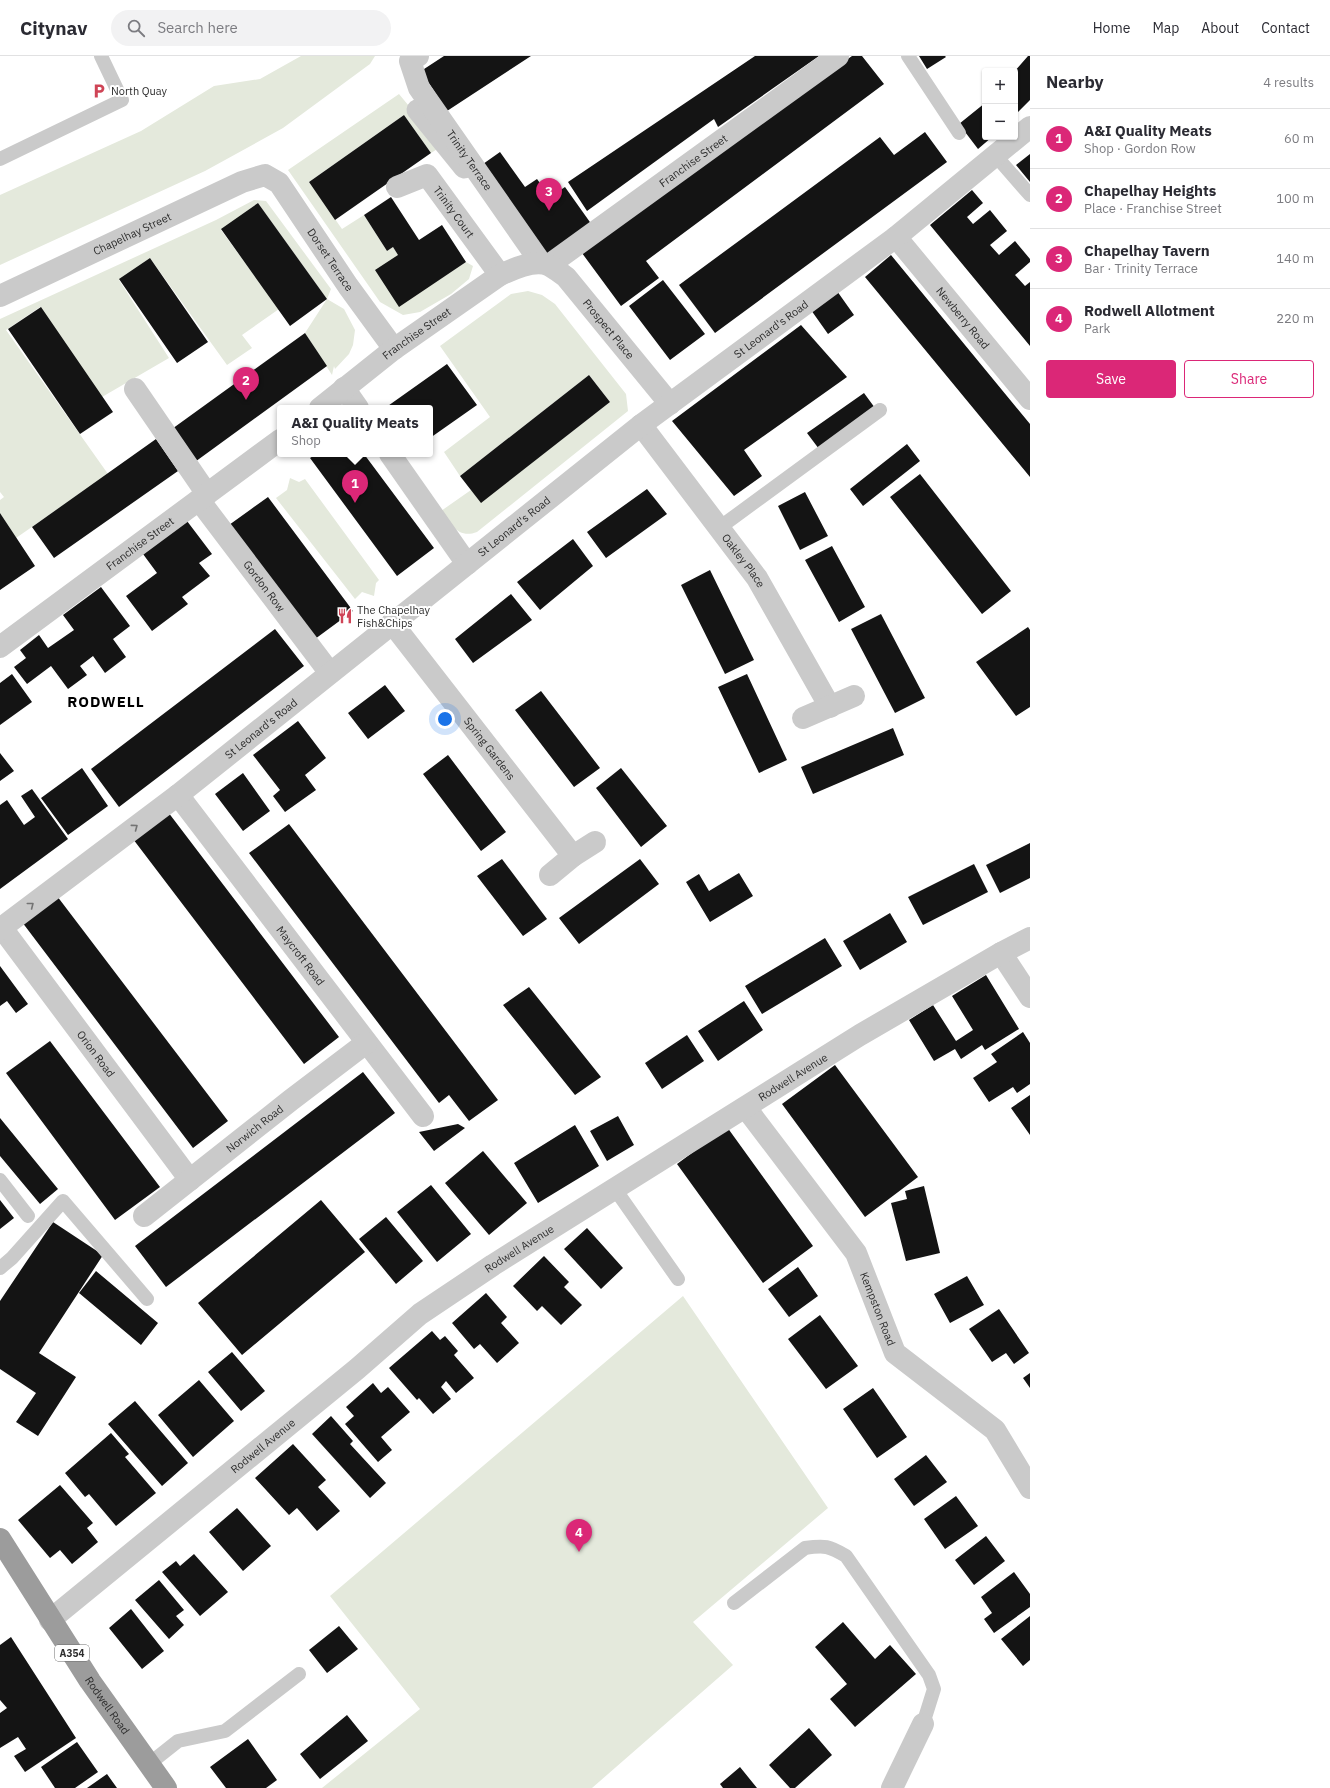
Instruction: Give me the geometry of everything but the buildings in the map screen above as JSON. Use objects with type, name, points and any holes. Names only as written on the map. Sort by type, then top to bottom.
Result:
[{"type":"highway","name":"Rodwell Road","points":[[0,1539],[50,1620],[120,1725],[166,1788]]},
{"type":"street","name":"Trinity Terrace","points":[[418,56],[410,61],[419,88],[545,264]]},
{"type":"street","name":"Franchise Street","points":[[324,405],[394,349],[500,274],[519,266],[545,264],[838,56]]},
{"type":"street","points":[[417,110],[545,264]]},
{"type":"street","name":"St Leonard's Road","points":[[1,928],[178,795],[641,425],[896,237],[1030,127]]},
{"type":"street","name":"Chapelhay Street","points":[[0,296],[242,182],[265,175]]},
{"type":"street","name":"Dorset Terrace","points":[[265,175],[279,182],[348,286],[394,349]]},
{"type":"street","name":"Trinity Court","points":[[397,187],[427,175],[500,274]]},
{"type":"street","name":"Newberry Road","points":[[896,237],[1030,398]]},
{"type":"street","name":"Prospect Place","points":[[545,264],[566,277],[670,404]]},
{"type":"street","points":[[344,388],[356,405]]},
{"type":"street","name":"Gordon Row","points":[[135,390],[203,497],[330,673]]},
{"type":"street","name":"Oakley Place","points":[[641,425],[756,578],[830,707]]},
{"type":"street","name":"Franchise Street","points":[[0,647],[277,442]]},
{"type":"street","points":[[392,457],[466,564]]},
{"type":"street","name":"Spring Gardens","points":[[392,623],[573,856]]},
{"type":"street","points":[[803,718],[854,696]]},
{"type":"street","name":"Maycroft Road","points":[[178,795],[423,1116]]},
{"type":"street","points":[[550,875],[573,856],[595,842]]},
{"type":"street","name":"Orion Road","points":[[1,928],[190,1180]]},
{"type":"street","name":"Rodwell Avenue","points":[[50,1620],[357,1369],[420,1314],[493,1265],[739,1110],[746,1108],[860,1035],[1001,953],[1030,938]]},
{"type":"street","points":[[1001,953],[1030,997]]},
{"type":"street","name":"Norwich Road","points":[[144,1216],[366,1043]]},
{"type":"street","name":"Kempston Road","points":[[746,1108],[856,1253],[895,1353],[995,1430],[1030,1488]]},
{"type":"street","points":[[892,1788],[924,1724]]},
{"type":"lane","points":[[0,158],[122,100],[101,56]]},
{"type":"lane","points":[[908,56],[959,133]]},
{"type":"lane","points":[[996,155],[1030,195]]},
{"type":"lane","points":[[719,528],[880,410]]},
{"type":"lane","points":[[0,1180],[28,1216]]},
{"type":"lane","points":[[615,1189],[678,1279]]},
{"type":"lane","points":[[0,1268],[12,1258],[63,1201],[147,1299]]},
{"type":"lane","points":[[734,1603],[805,1548],[820,1546],[831,1547],[846,1556],[929,1675],[934,1689],[924,1724]]},
{"type":"lane","points":[[149,1764],[178,1741],[225,1731],[299,1674]]},
{"type":"shaded area","points":[[301,56],[375,56],[370,64],[283,128],[205,171],[0,265],[0,195],[141,131],[214,86],[260,79]]},
{"type":"shaded area","points":[[399,94],[442,146],[431,153],[404,115],[309,182],[342,229],[364,215],[387,251],[393,247],[398,255],[399,306],[466,262],[473,266],[469,279],[451,294],[420,312],[403,315],[380,302],[288,170]]},
{"type":"shaded area","points":[[254,200],[266,201],[331,289],[327,299],[258,203],[221,230],[279,309],[242,335],[252,348],[227,365],[150,258],[119,280],[169,358],[102,397],[40,307],[6,330],[108,474],[16,538],[0,513],[0,500],[4,497],[0,492],[0,319],[216,220]]},
{"type":"shaded area","points":[[528,291],[542,295],[555,304],[626,394],[628,411],[477,532],[465,534],[452,526],[441,511],[471,490],[481,502],[610,402],[589,375],[460,476],[444,452],[490,417],[440,346],[511,294]]},
{"type":"shaded area","points":[[327,299],[344,309],[355,330],[353,345],[349,354],[335,369],[334,366],[332,375],[305,333]]},
{"type":"shaded area","points":[[290,478],[299,482],[305,479],[379,580],[376,583],[374,596],[362,592],[355,599],[276,498],[287,490]]},
{"type":"shaded area","points":[[683,1296],[828,1508],[693,1622],[733,1665],[592,1788],[322,1788],[420,1709],[330,1596]]},
{"type":"place","name":"North Quay","points":[[99,91]]},
{"type":"place","name":"Chapelhay Tavern","points":[[549,211]]},
{"type":"place","name":"Chapelhay Heights","points":[[246,400]]},
{"type":"place","name":"A&I Quality Meats","points":[[355,503]]},
{"type":"place","name":"The Chapelhay Fish&Chips","points":[[345,616]]},
{"type":"place","name":"Rodwell Allotment","points":[[579,1552]]},
{"type":"district","name":"RODWELL","points":[[106,701]]}]
